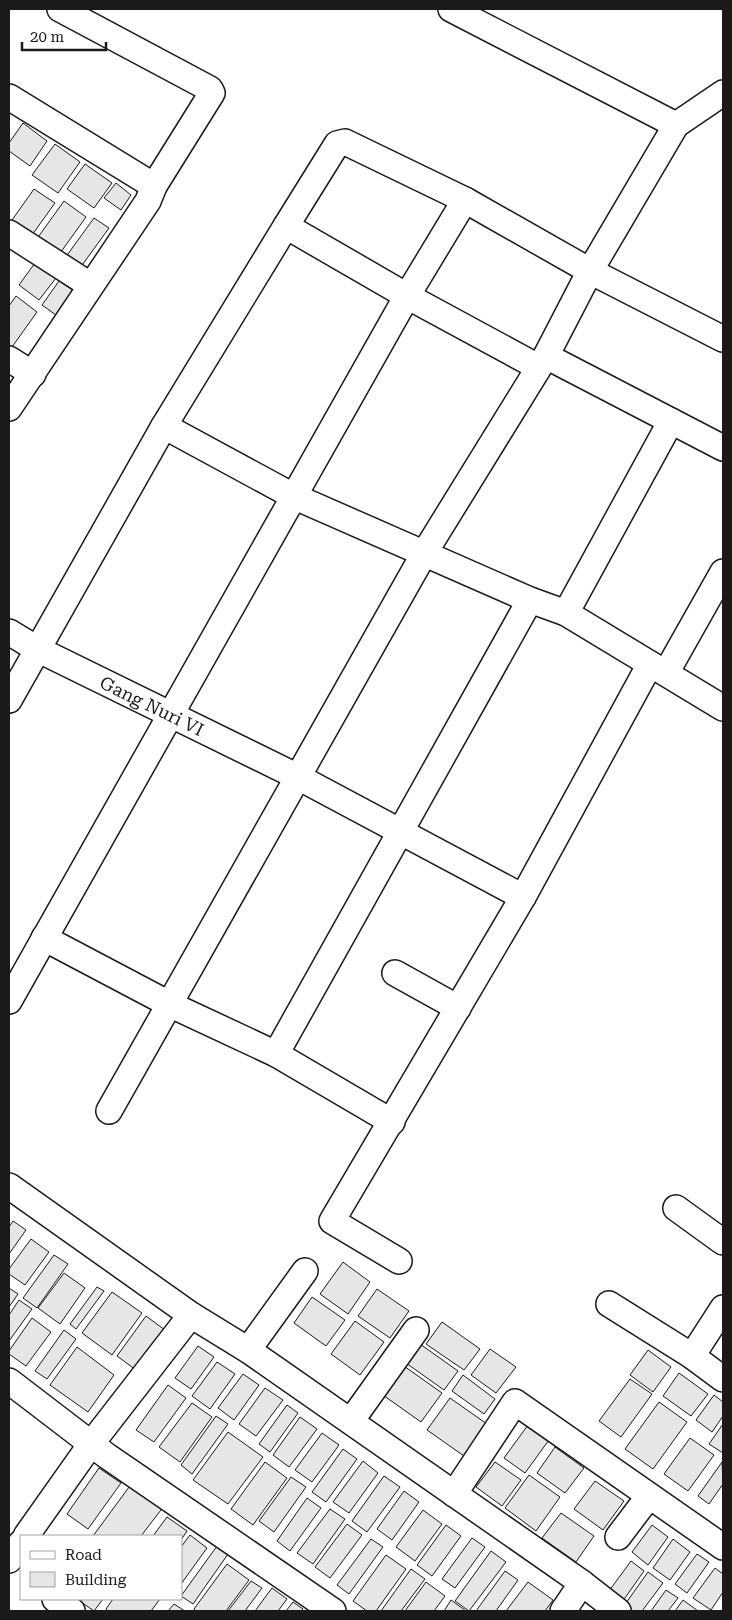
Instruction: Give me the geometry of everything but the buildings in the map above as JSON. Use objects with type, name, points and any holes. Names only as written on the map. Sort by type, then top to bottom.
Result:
[{"type":"street","points":[[9,408],[148,200],[154,186],[212,93],[210,89],[60,9]]},
{"type":"street","points":[[451,9],[483,16],[676,125]]},
{"type":"street","points":[[109,1111],[425,552],[542,362],[590,271],[676,125],[723,93]]},
{"type":"street","points":[[9,97],[154,186]]},
{"type":"street","points":[[9,700],[164,426],[286,226],[341,141],[466,200],[590,271],[723,339]]},
{"type":"street","points":[[9,1001],[407,296],[466,200]]},
{"type":"street","points":[[286,226],[407,296],[542,362],[671,421],[723,448]]},
{"type":"street","points":[[9,233],[90,285]]},
{"type":"street","points":[[9,359],[33,374]]},
{"type":"street","points":[[566,613],[671,421]]},
{"type":"street","points":[[164,426],[293,496],[425,552],[530,600],[566,613],[723,708]]},
{"type":"street","points":[[399,1261],[332,1221],[658,668],[723,572]]},
{"type":"street","points":[[276,1054],[399,830],[530,600]]},
{"type":"street","name":"Gang Nuri VI","points":[[9,632],[37,649],[298,777],[523,897]]},
{"type":"street","points":[[44,938],[169,1004],[276,1054],[392,1122]]},
{"type":"street","points":[[395,973],[458,1008]]},
{"type":"street","points":[[9,1186],[191,1316],[248,1350],[351,1421],[582,1583],[618,1611]]},
{"type":"street","points":[[676,1208],[723,1242]]},
{"type":"street","points":[[248,1350],[305,1271]]},
{"type":"street","points":[[609,1304],[692,1356],[723,1378]]},
{"type":"street","points":[[692,1356],[723,1308]]},
{"type":"street","points":[[27,1535],[91,1444],[191,1316]]},
{"type":"street","points":[[351,1421],[416,1330]]},
{"type":"street","points":[[9,1382],[91,1444],[333,1611]]},
{"type":"street","points":[[454,1494],[515,1402],[723,1547]]},
{"type":"street","points":[[618,1537],[649,1496]]},
{"type":"street","points":[[9,1560],[20,1544]]},
{"type":"street","points":[[9,1565],[20,1573]]},
{"type":"street","points":[[563,1611],[582,1583]]},
{"type":"street","points":[[56,1600],[72,1611]]}]
